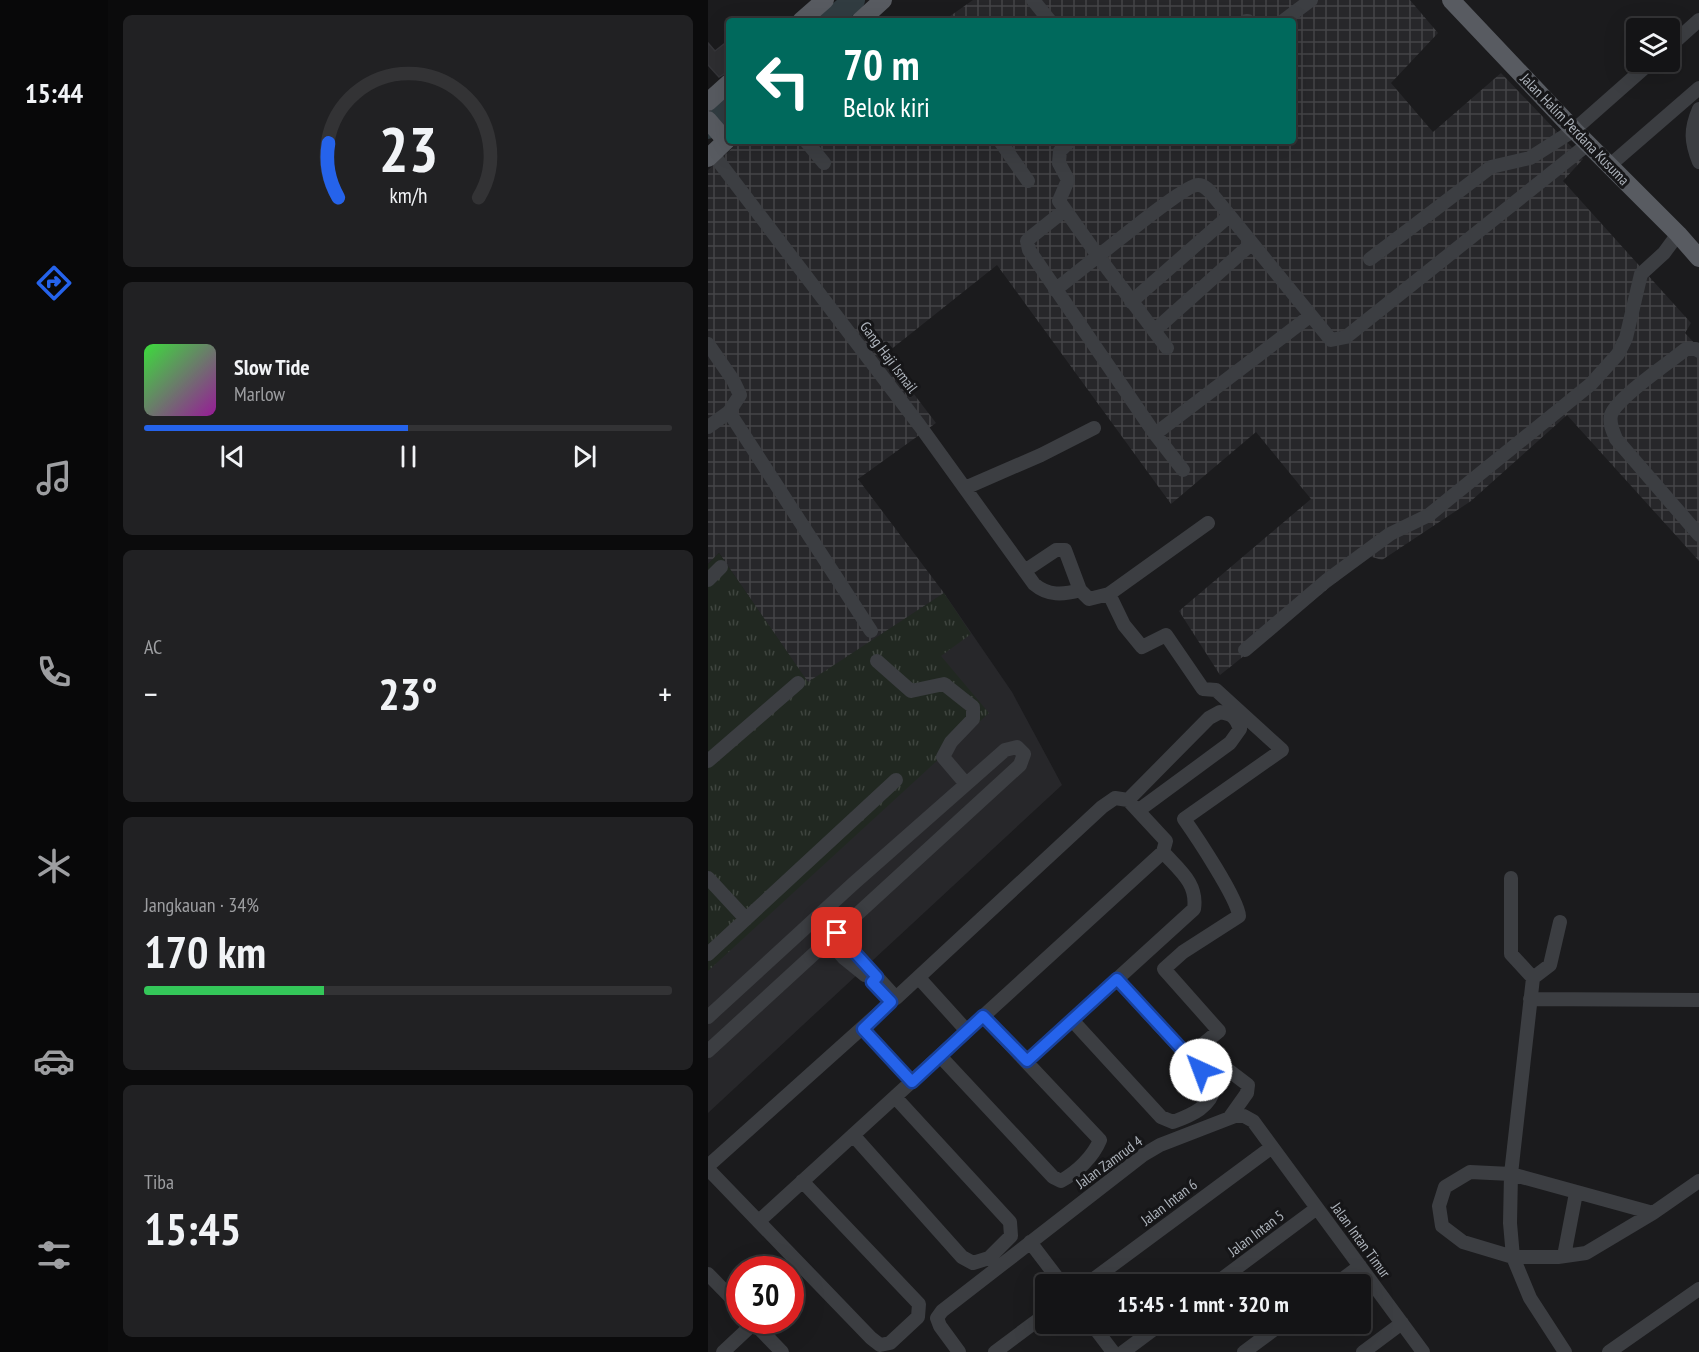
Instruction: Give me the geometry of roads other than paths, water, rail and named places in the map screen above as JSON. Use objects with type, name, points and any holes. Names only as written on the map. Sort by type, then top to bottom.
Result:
[{"type":"main road","points":[[804,18],[825,0]]},
{"type":"main road","points":[[867,18],[884,0]]},
{"type":"main road","name":"Jalan Halim Perdana Kusuma","points":[[1451,0],[1698,256]]},
{"type":"main road","points":[[708,102],[726,86]]},
{"type":"main road","points":[[710,156],[720,133]]},
{"type":"street","points":[[1033,0],[1048,18]]},
{"type":"street","points":[[1287,18],[1311,0]]},
{"type":"street","points":[[1680,37],[1699,20]]},
{"type":"street","points":[[1370,260],[1491,167],[1530,158],[1574,130],[1640,72]]},
{"type":"street","points":[[1609,166],[1699,88]]},
{"type":"street","points":[[1699,110],[1691,126],[1695,153],[1699,162]]},
{"type":"street","points":[[808,144],[824,163]]},
{"type":"street","points":[[1002,144],[1028,181]]},
{"type":"street","points":[[1067,144],[1060,152],[1059,163],[1068,180],[1059,201],[1167,348]]},
{"type":"street","points":[[1054,290],[1178,194],[1193,185],[1200,184],[1206,188],[1331,340],[1346,337],[1588,144]]},
{"type":"street","name":"Gang Haji Ismail","points":[[710,156],[920,426],[1034,584],[1044,592],[1067,594],[1080,590]]},
{"type":"street","points":[[1065,210],[1028,241],[1029,250],[1054,290],[1183,470]]},
{"type":"street","points":[[1131,302],[1229,216]]},
{"type":"street","points":[[1245,650],[1326,581],[1390,534],[1429,515],[1591,384],[1618,354],[1626,338],[1641,274],[1664,254],[1678,234]]},
{"type":"street","points":[[1154,331],[1251,244]]},
{"type":"street","points":[[1155,434],[1310,316]]},
{"type":"street","points":[[708,344],[733,380],[740,395],[729,412],[708,427]]},
{"type":"street","points":[[1699,351],[1686,349],[1618,402],[1611,415],[1610,424],[1616,438],[1699,535]]},
{"type":"street","points":[[729,412],[871,631]]},
{"type":"street","points":[[965,488],[1041,455],[1094,428]]},
{"type":"street","points":[[1026,570],[1056,550],[1065,550],[1080,590],[1089,599],[1109,594],[1208,523]]},
{"type":"street","points":[[708,580],[721,567]]},
{"type":"street","points":[[1109,594],[1124,625],[1142,647],[1166,636],[1203,689],[1216,690],[1282,750],[1184,819],[1225,885],[1239,916],[1183,952],[1164,969],[1219,1031],[1202,1046],[1202,1050],[1248,1085],[1247,1093],[1230,1117]]},
{"type":"street","points":[[877,661],[911,691],[944,684],[973,707],[974,719],[951,742],[943,757],[966,784]]},
{"type":"street","points":[[708,761],[798,682]]},
{"type":"street","points":[[1128,800],[1209,718],[1220,712],[1236,718],[1240,729],[1230,743],[1139,810]]},
{"type":"street","points":[[708,1017],[853,884],[1005,750],[1017,747],[1024,754],[1020,765],[708,1051]]},
{"type":"street","points":[[708,954],[896,780]]},
{"type":"street","points":[[759,1221],[1163,852],[1166,841],[1128,800],[1115,798],[1102,807],[896,998],[833,937]]},
{"type":"street","points":[[1027,1061],[1194,909],[1196,896],[1186,877],[1163,852]]},
{"type":"street","points":[[708,878],[746,919]]},
{"type":"street","points":[[1511,878],[1511,954],[1533,978]]},
{"type":"street","points":[[853,884],[871,903]]},
{"type":"street","points":[[1560,922],[1550,965],[1533,978],[1511,1174],[1510,1223],[1513,1257],[1530,1298],[1565,1352]]},
{"type":"street","points":[[919,978],[967,1031]]},
{"type":"street","points":[[1072,1020],[1161,1117],[1173,1122],[1193,1114],[1212,1098],[1215,1086],[1117,979]]},
{"type":"street","points":[[802,1181],[919,1304],[918,1317],[890,1343],[880,1345],[871,1338],[708,1168],[891,1002],[875,980]]},
{"type":"street","points":[[1530,999],[1699,1000]]},
{"type":"street","points":[[940,1056],[1053,1177],[1061,1181],[1069,1177],[1095,1152],[1100,1140],[983,1016]]},
{"type":"street","points":[[863,1029],[912,1082]]},
{"type":"street","points":[[853,1135],[962,1257],[973,1263],[989,1258],[1011,1236],[1010,1222],[895,1097]]},
{"type":"street","points":[[1230,1117],[1244,1116],[1253,1121],[1272,1147]]},
{"type":"street","name":"Jalan Zamrud 4","points":[[959,1352],[940,1326],[937,1318],[942,1311],[1143,1155],[1160,1145],[1230,1117]]},
{"type":"street","name":"Jalan Intan Timur","points":[[1272,1147],[1424,1352]]},
{"type":"street","name":"Jalan Intan 6","points":[[1101,1274],[1272,1147]]},
{"type":"street","points":[[1653,1213],[1511,1174],[1470,1172],[1445,1187],[1439,1206],[1442,1226],[1463,1242],[1513,1257],[1564,1257],[1586,1252],[1653,1213],[1699,1181]]},
{"type":"street","points":[[1564,1257],[1576,1193]]},
{"type":"street","name":"Jalan Intan 5","points":[[1228,1274],[1317,1208]]},
{"type":"street","points":[[1030,1242],[1054,1274]]},
{"type":"street","points":[[1349,1274],[1360,1266]]},
{"type":"street","points":[[708,1274],[726,1293]]},
{"type":"street","points":[[1609,1352],[1699,1290]]},
{"type":"street","points":[[995,1352],[1035,1322]]},
{"type":"street","points":[[1363,1352],[1402,1323]]},
{"type":"street","points":[[723,1352],[741,1334]]},
{"type":"street","points":[[765,1334],[783,1352]]},
{"type":"street","points":[[1099,1334],[1113,1352]]},
{"type":"street","points":[[1123,1352],[1147,1334]]},
{"type":"street","points":[[1244,1352],[1268,1334]]},
{"type":"waterway","points":[[833,18],[854,0]]},
{"type":"waterway","points":[[708,128],[726,112]]}]
